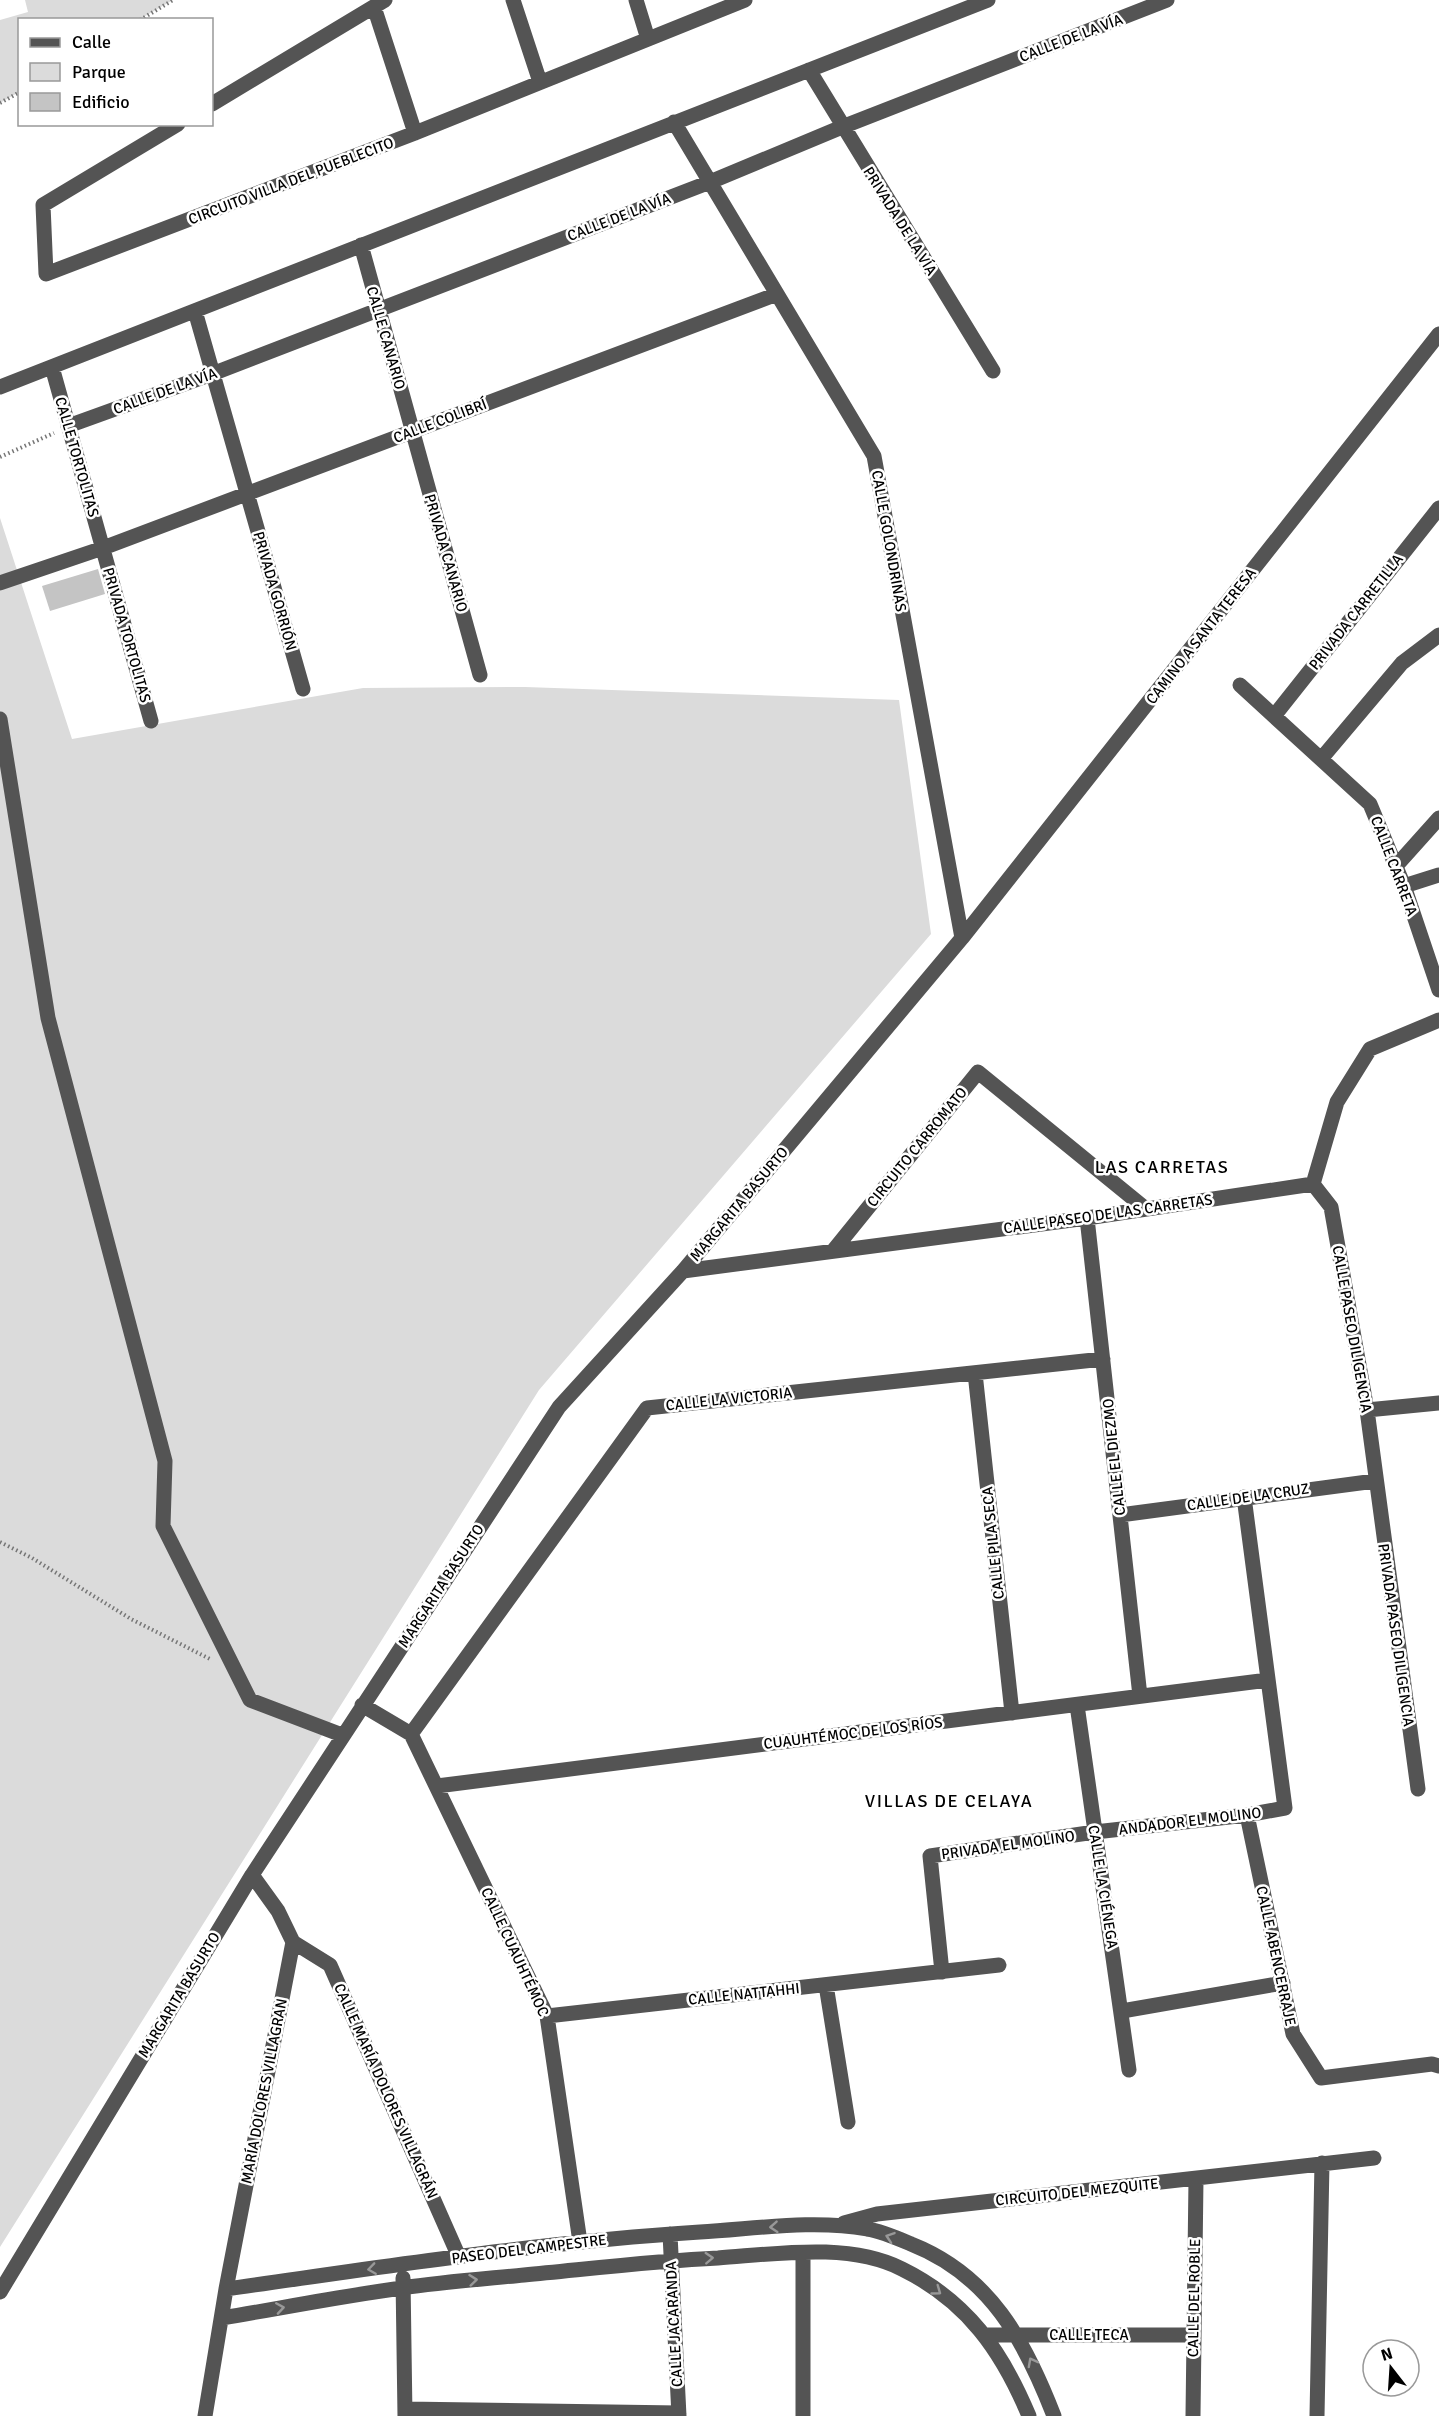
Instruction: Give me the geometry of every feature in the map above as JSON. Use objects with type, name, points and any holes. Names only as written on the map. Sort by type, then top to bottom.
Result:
[{"type":"street","points":[[513,0],[540,82]]},
{"type":"street","points":[[636,0],[648,39]]},
{"type":"street","name":"CIRCUITO VILLA DEL PUEBLECITO","points":[[175,126],[43,205],[46,274],[416,133],[745,0]]},
{"type":"street","points":[[0,387],[988,0]]},
{"type":"street","name":"CALLE DE LA VÍA","points":[[68,426],[213,374],[378,308],[710,182],[842,127],[1167,0]]},
{"type":"street","points":[[213,103],[379,3],[416,133]]},
{"type":"street","name":"PRIVADA DE LA VÍA","points":[[808,70],[993,371]]},
{"type":"street","name":"CALLE GOLONDRINAS","points":[[674,122],[874,456],[962,938]]},
{"type":"street","name":"CALLE CANARIO","points":[[361,245],[412,432]]},
{"type":"street","name":"CALLE COLIBRÍ","points":[[0,583],[103,548],[777,294]]},
{"type":"street","name":"PRIVADA GORRIÓN","points":[[195,311],[303,689]]},
{"type":"street","name":"CAMINO A SANTA TERESA","points":[[962,938],[1439,334]]},
{"type":"street","name":"CALLE TORTOLITAS","points":[[52,367],[103,548]]},
{"type":"street","name":"PRIVADA CANARIO","points":[[412,432],[480,675]]},
{"type":"street","name":"PRIVADA CARRETILLA","points":[[1274,716],[1439,508]]},
{"type":"street","name":"PRIVADA TORTOLITAS","points":[[103,548],[152,722]]},
{"type":"street","points":[[1321,759],[1402,663],[1439,635]]},
{"type":"street","name":"CALLE CARRETA","points":[[1240,685],[1371,804],[1404,886],[1439,990]]},
{"type":"street","points":[[0,719],[48,1018],[165,1461],[163,1526],[250,1700],[342,1735]]},
{"type":"street","points":[[1396,866],[1439,818]]},
{"type":"street","points":[[1404,886],[1439,875]]},
{"type":"street","name":"MARGARITA BASURTO","points":[[0,2292],[252,1875],[559,1407],[683,1271],[962,938]]},
{"type":"street","points":[[1313,1184],[1337,1102],[1370,1049],[1439,1020]]},
{"type":"street","name":"CIRCUITO CARROMATO","points":[[833,1251],[978,1072],[1146,1209]]},
{"type":"street","name":"CALLE PASEO DE LAS CARRETAS","points":[[683,1271],[1087,1218],[1313,1184]]},
{"type":"street","name":"CALLE PASEO DILIGENCIA","points":[[1313,1184],[1331,1207],[1367,1410],[1375,1481]]},
{"type":"street","name":"CALLE EL DIEZMO","points":[[1087,1218],[1140,1696]]},
{"type":"street","name":"CALLE LA VICTORIA","points":[[411,1734],[647,1408],[1103,1359]]},
{"type":"street","name":"CALLE PILA SECA","points":[[975,1373],[1012,1713]]},
{"type":"street","points":[[1367,1410],[1439,1403]]},
{"type":"street","name":"CALLE DE LA CRUZ","points":[[1120,1515],[1375,1481]]},
{"type":"street","name":"PRIVADA PASEO DILIGENCIA","points":[[1375,1481],[1418,1789]]},
{"type":"street","points":[[1244,1497],[1268,1680]]},
{"type":"street","name":"CUAUHTÉMOC DE LOS RÍOS","points":[[437,1786],[1268,1680]]},
{"type":"street","name":"ANDADOR EL MOLINO","points":[[1095,1832],[1247,1815],[1285,1808],[1268,1680]]},
{"type":"street","name":"CALLE LA CIÉNEGA","points":[[1077,1705],[1130,2070]]},
{"type":"street","points":[[362,1706],[411,1734]]},
{"type":"street","name":"CALLE CUAUHTÉMOC","points":[[411,1734],[546,2016],[580,2242]]},
{"type":"street","name":"CALLE ABENCERRAJE","points":[[1247,1815],[1293,2034],[1321,2078],[1432,2064],[1439,2066]]},
{"type":"street","name":"PRIVADA EL MOLINO","points":[[942,1972],[930,1856],[1095,1832]]},
{"type":"street","points":[[252,1875],[279,1911],[293,1942]]},
{"type":"street","name":"CALLE MARÍA DOLORES VILLAGRÁN","points":[[293,1942],[330,1965],[459,2257]]},
{"type":"street","name":"MARÍA DOLORES VILLAGRAN","points":[[205,2416],[226,2289],[293,1942]]},
{"type":"street","name":"CALLE NATTAHHI","points":[[546,2016],[999,1965]]},
{"type":"street","points":[[1122,2011],[1283,1983]]},
{"type":"street","points":[[826,1984],[848,2122]]},
{"type":"street","name":"CIRCUITO DEL MEZQUITE","points":[[833,2226],[877,2214],[1374,2158]]},
{"type":"street","points":[[1317,2416],[1322,2163]]},
{"type":"street","name":"CALLE DEL ROBLE","points":[[1193,2416],[1196,2179]]},
{"type":"street","name":"PASEO DEL CAMPESTRE","points":[[226,2289],[580,2242],[805,2225],[833,2226]]},
{"type":"street","points":[[833,2226],[868,2229],[913,2244],[955,2267],[992,2300],[1017,2335],[1035,2367],[1054,2416]]},
{"type":"street","name":"CALLE JACARANDA","points":[[405,2413],[679,2415],[670,2234]]},
{"type":"street","points":[[803,2253],[803,2416]]},
{"type":"street","name":"PASEO DEL CAMPESTRE","points":[[222,2318],[403,2288],[671,2260],[803,2253],[861,2254],[901,2268],[937,2290],[964,2313],[984,2335],[1013,2377],[1029,2416]]},
{"type":"street","points":[[402,2265],[405,2413]]},
{"type":"street","name":"CALLE TECA","points":[[984,2335],[1194,2335]]},
{"type":"path","points":[[143,18],[173,0]]},
{"type":"path","points":[[0,103],[18,93]]},
{"type":"path","points":[[0,457],[68,426]]},
{"type":"path","points":[[0,1542],[32,1558],[131,1619],[237,1673]]},
{"type":"green space","points":[[25,0],[173,0],[142,18],[18,18],[18,93],[0,103],[0,20],[28,12]]},
{"type":"green space","points":[[0,518],[72,739],[363,688],[525,687],[899,700],[931,934],[539,1390],[0,2247]]},
{"type":"building","points":[[98,569],[105,594],[50,611],[42,586]]},
{"type":"district","name":"LAS CARRETAS","points":[[1162,1167]]},
{"type":"district","name":"VILLAS DE CELAYA","points":[[949,1801]]}]
